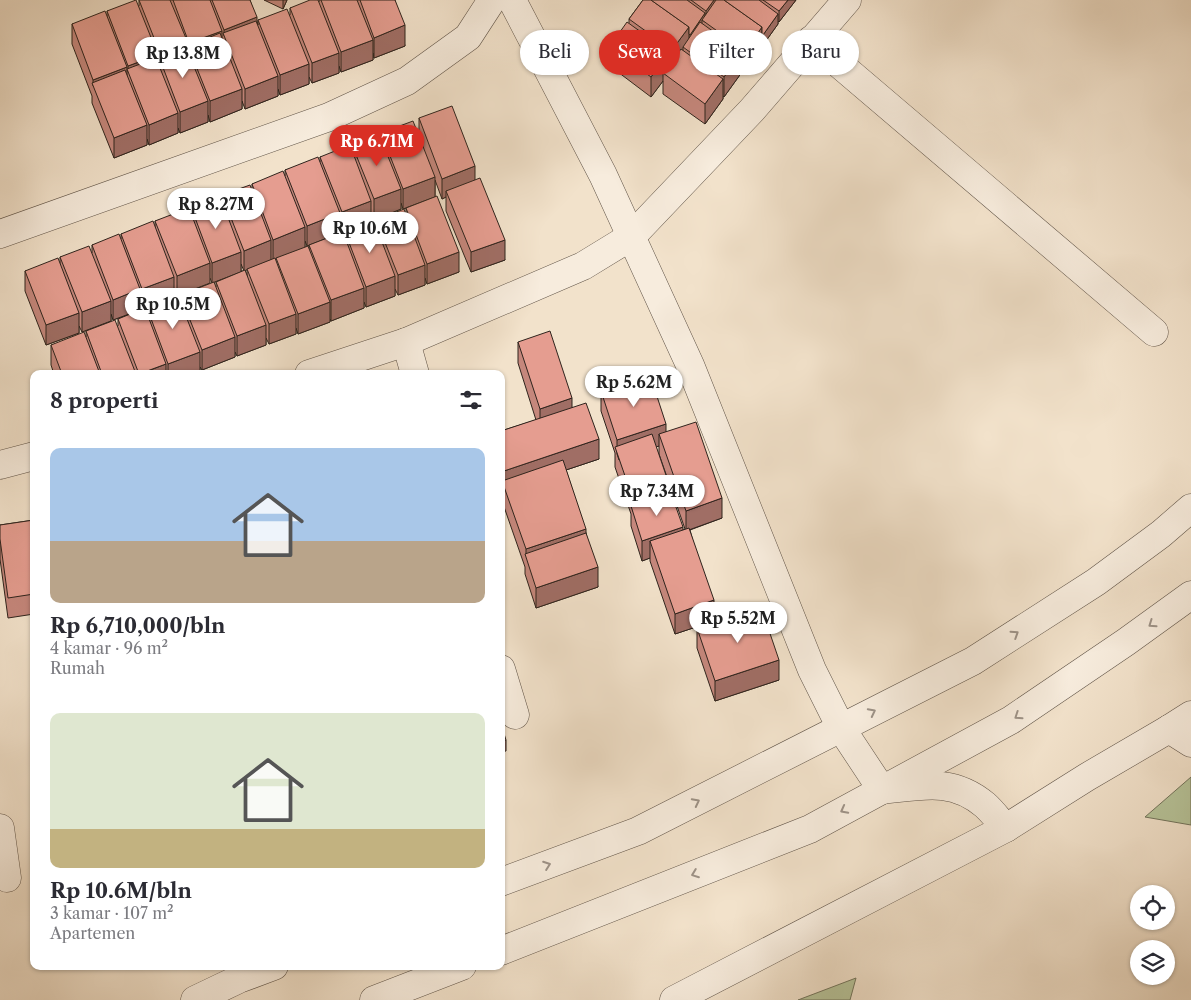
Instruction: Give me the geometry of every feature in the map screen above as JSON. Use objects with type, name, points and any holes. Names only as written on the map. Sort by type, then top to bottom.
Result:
[{"type":"street","points":[[0,234],[329,117],[407,81],[468,37],[492,0]]},
{"type":"street","points":[[512,0],[604,175],[690,365],[812,670],[841,728],[882,790]]},
{"type":"street","points":[[820,30],[847,0]]},
{"type":"street","points":[[320,370],[406,342],[583,266],[632,236],[752,110],[782,74]]},
{"type":"street","points":[[852,75],[1154,332]]},
{"type":"street","points":[[406,342],[414,370]]},
{"type":"street","points":[[0,465],[30,457]]},
{"type":"street","points":[[505,881],[638,831],[973,661],[1096,582],[1161,534],[1191,508]]},
{"type":"street","points":[[505,949],[810,829],[1011,720],[1134,637],[1191,595]]},
{"type":"street","points":[[505,683],[514,715]]},
{"type":"street","points":[[674,1000],[1006,828],[1087,777],[1184,729]]},
{"type":"street","points":[[882,790],[943,785],[963,791],[985,805],[1006,828]]},
{"type":"street","points":[[0,828],[7,878]]},
{"type":"street","points":[[196,1000],[264,970]]},
{"type":"street","points":[[374,1000],[452,970]]},
{"type":"green space","points":[[1191,777],[1191,825],[1145,817]]},
{"type":"green space","points":[[856,978],[850,1000],[798,1000]]},
{"type":"building","points":[[136,0],[158,55],[128,66],[107,11]]},
{"type":"building","points":[[139,0],[170,0],[188,43],[160,53]]},
{"type":"building","points":[[173,0],[210,0],[222,31],[189,43]]},
{"type":"building","points":[[212,0],[250,0],[257,17],[224,30]]},
{"type":"building","points":[[310,0],[318,0],[339,53],[312,63],[290,8]]},
{"type":"building","points":[[321,0],[357,0],[373,40],[341,52]]},
{"type":"building","points":[[360,0],[395,0],[405,25],[374,38]]},
{"type":"building","points":[[643,0],[651,0],[689,27],[680,39],[680,30],[644,30],[629,19]]},
{"type":"building","points":[[651,0],[687,0],[705,13],[693,30],[690,30],[690,35],[689,27]]},
{"type":"building","points":[[691,0],[714,0],[706,11]]},
{"type":"building","points":[[716,0],[724,0],[762,27],[760,30],[716,30],[702,20]]},
{"type":"building","points":[[724,0],[759,0],[778,14],[767,30],[762,30],[762,27]]},
{"type":"building","points":[[763,0],[788,0],[779,11]]},
{"type":"building","points":[[287,9],[309,64],[280,75],[258,20]]},
{"type":"building","points":[[105,11],[127,67],[93,80],[72,24]]},
{"type":"building","points":[[256,21],[278,76],[245,89],[223,33]]},
{"type":"building","points":[[627,22],[638,30],[621,30]]},
{"type":"building","points":[[700,22],[711,30],[695,30]]},
{"type":"building","points":[[220,33],[242,89],[210,101],[188,46]]},
{"type":"building","points":[[690,37],[690,52],[683,47]]},
{"type":"building","points":[[186,47],[208,101],[180,112],[159,57]]},
{"type":"building","points":[[681,49],[690,55],[690,75],[717,75],[723,79],[705,104],[666,75],[680,75]]},
{"type":"building","points":[[156,58],[178,113],[149,125],[127,69]]},
{"type":"building","points":[[125,70],[147,125],[114,138],[92,83]]},
{"type":"building","points":[[452,106],[475,166],[442,179],[419,118]]},
{"type":"building","points":[[413,121],[435,177],[403,189],[381,133]]},
{"type":"building","points":[[379,134],[401,189],[374,199],[352,145]]},
{"type":"building","points":[[350,145],[371,201],[342,212],[320,157]]},
{"type":"building","points":[[318,157],[340,213],[307,226],[285,170]]},
{"type":"building","points":[[283,171],[305,227],[273,240],[252,184]]},
{"type":"building","points":[[480,178],[505,240],[471,252],[446,191]]},
{"type":"building","points":[[250,185],[271,240],[244,251],[222,195]]},
{"type":"building","points":[[220,196],[241,252],[212,263],[191,207]]},
{"type":"building","points":[[437,196],[459,252],[427,264],[406,208]]},
{"type":"building","points":[[189,208],[210,263],[177,276],[155,221]]},
{"type":"building","points":[[404,209],[425,265],[398,275],[376,220]]},
{"type":"building","points":[[153,221],[174,277],[142,289],[121,234]]},
{"type":"building","points":[[374,221],[395,276],[366,287],[345,232]]},
{"type":"building","points":[[343,232],[364,288],[331,300],[309,245]]},
{"type":"building","points":[[119,234],[140,289],[113,300],[92,245]]},
{"type":"building","points":[[89,246],[111,301],[82,312],[60,257]]},
{"type":"building","points":[[308,246],[330,302],[298,314],[276,258]]},
{"type":"building","points":[[58,258],[79,313],[46,325],[25,271]]},
{"type":"building","points":[[275,258],[296,314],[269,324],[247,269]]},
{"type":"building","points":[[245,270],[266,325],[237,336],[216,282]]},
{"type":"building","points":[[214,282],[235,337],[202,350],[180,295]]},
{"type":"building","points":[[178,296],[200,352],[168,364],[147,308]]},
{"type":"building","points":[[145,308],[166,364],[150,370],[137,370],[118,319]]},
{"type":"building","points":[[115,320],[134,370],[101,370],[86,331]]},
{"type":"building","points":[[550,331],[572,398],[540,409],[518,342]]},
{"type":"building","points":[[84,332],[98,370],[60,370],[51,345]]},
{"type":"building","points":[[650,375],[666,424],[617,440],[601,391]]},
{"type":"building","points":[[586,403],[599,439],[505,471],[505,430]]},
{"type":"building","points":[[696,422],[722,498],[686,511],[659,434]]},
{"type":"building","points":[[652,434],[670,487],[633,499],[615,447]]},
{"type":"building","points":[[563,460],[586,529],[526,549],[505,490],[505,480]]},
{"type":"building","points":[[671,493],[683,527],[642,541],[631,506]]},
{"type":"building","points":[[30,521],[30,595],[8,598],[0,539],[0,525]]},
{"type":"building","points":[[689,528],[714,600],[675,614],[650,541]]},
{"type":"building","points":[[586,533],[598,567],[536,588],[525,554]]},
{"type":"building","points":[[761,607],[779,660],[715,681],[697,628]]}]
